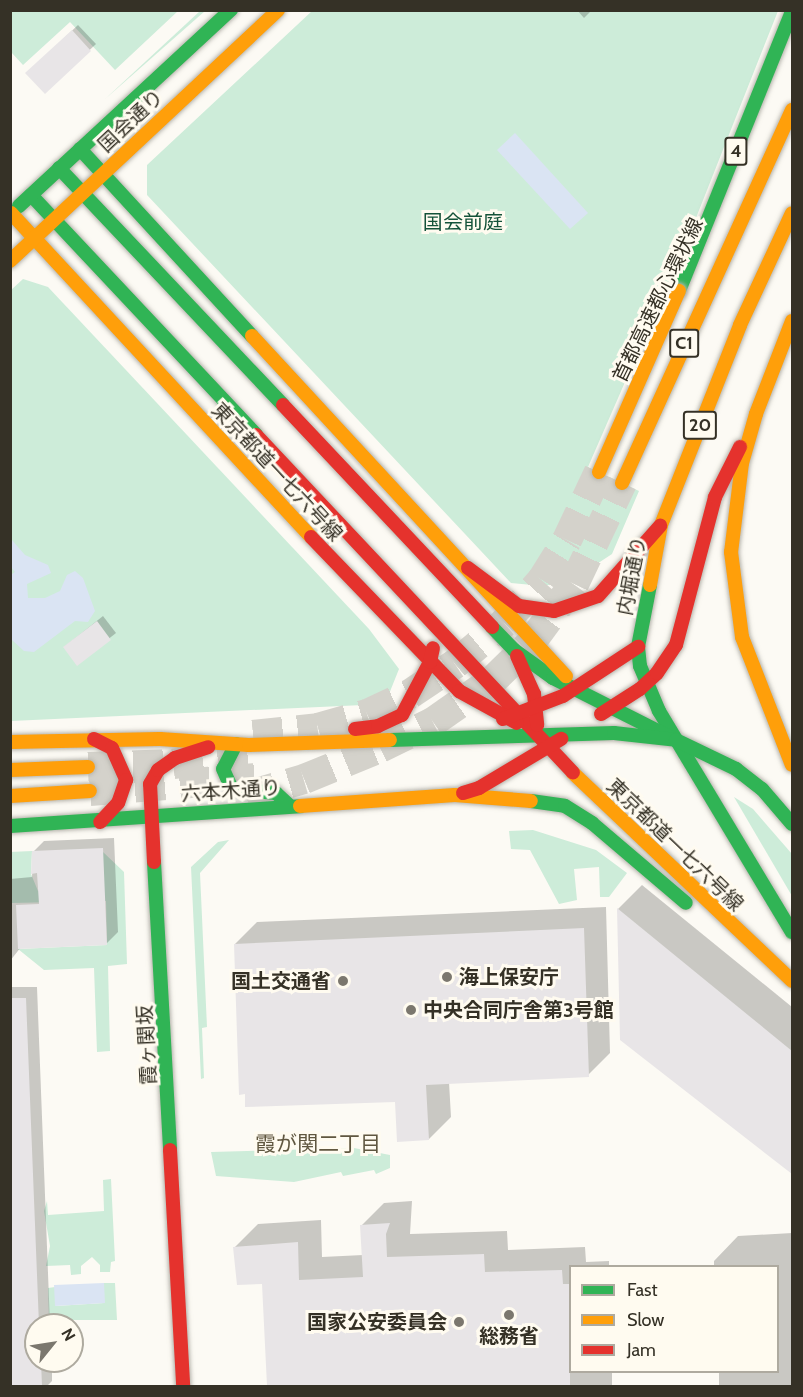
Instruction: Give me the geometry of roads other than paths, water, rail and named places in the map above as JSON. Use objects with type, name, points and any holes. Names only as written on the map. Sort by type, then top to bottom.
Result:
[{"type":"main road","name":"国会通り","points":[[11,214],[231,10]]},
{"type":"main road","name":"国会通り","points":[[10,261],[278,10]]},
{"type":"main road","name":"4","points":[[679,291],[792,11]]},
{"type":"main road","name":"首都高速都心環状線","points":[[599,472],[679,291],[790,103]]},
{"type":"main road","name":"首都高速都心環状線","points":[[622,483],[790,103]]},
{"type":"main road","points":[[80,149],[577,688]]},
{"type":"main road","points":[[59,168],[514,650],[554,678],[736,769],[762,789],[792,824]]},
{"type":"main road","name":"東京都道一七六号線","points":[[30,195],[429,621],[512,716]]},
{"type":"main road","name":"内堀通り","points":[[792,213],[740,325],[661,525],[638,646],[646,683],[676,740],[792,932]]},
{"type":"main road","name":"東京都道一七六号線","points":[[11,214],[459,691],[512,716],[535,733],[792,981]]},
{"type":"main road","points":[[792,321],[751,432],[733,513],[733,587],[742,637],[792,765]]},
{"type":"main road","points":[[455,795],[479,788],[548,747],[646,683],[676,645],[715,497],[735,454],[751,432]]},
{"type":"main road","points":[[468,568],[519,606],[554,611],[598,596],[661,525]]},
{"type":"main road","points":[[291,806],[276,793],[232,789],[224,769],[243,745],[378,726],[396,719],[408,708],[430,662],[434,642],[429,621]]},
{"type":"main road","points":[[438,737],[536,708],[577,688],[638,646]]},
{"type":"main road","points":[[507,771],[525,754],[535,733],[536,708],[531,684],[514,650]]},
{"type":"main road","points":[[10,742],[94,739],[243,745],[535,733],[614,733],[676,740]]},
{"type":"main road","points":[[94,739],[112,748],[138,768],[149,785],[155,817]]},
{"type":"main road","name":"霞ヶ関坂","points":[[183,1386],[155,817],[150,784],[158,770],[175,758],[217,744]]},
{"type":"main road","points":[[100,822],[125,789],[120,763],[112,748]]},
{"type":"main road","points":[[10,770],[88,767]]},
{"type":"main road","points":[[10,795],[90,791]]},
{"type":"main road","points":[[455,795],[565,806],[592,823],[701,915],[755,947]]},
{"type":"main road","name":"六本木通り","points":[[10,826],[100,822],[455,795]]},
{"type":"water","points":[[515,133],[588,213],[570,229],[497,150]]},
{"type":"water","points":[[11,539],[25,555],[48,565],[51,573],[27,584],[28,598],[45,598],[60,591],[67,575],[75,571],[83,578],[95,611],[88,622],[75,621],[34,652],[24,651],[11,639],[11,575],[15,572],[11,567]]},
{"type":"water","points":[[104,1283],[105,1303],[55,1306],[54,1285]]},
{"type":"tunnel","points":[[253,735],[318,728],[367,714],[410,694],[455,664],[504,623],[542,580],[567,540],[599,472]]},
{"type":"tunnel","points":[[246,796],[304,779],[380,748],[433,722],[493,680],[530,644],[574,584],[622,483]]},
{"type":"tunnel","points":[[88,767],[173,764],[256,754]]},
{"type":"tunnel","points":[[90,791],[256,778]]},
{"type":"place","name":"海上保安庁","points":[[447,977]]},
{"type":"place","name":"国土交通省","points":[[343,981]]},
{"type":"place","name":"中央合同庁舎第3号館","points":[[411,1010]]},
{"type":"place","name":"総務省","points":[[509,1315]]},
{"type":"place","name":"国家公安委員会","points":[[459,1322]]},
{"type":"district","name":"霞が関二丁目","points":[[318,1144]]},
{"type":"park label","name":"国会前庭","points":[[463,222]]}]
